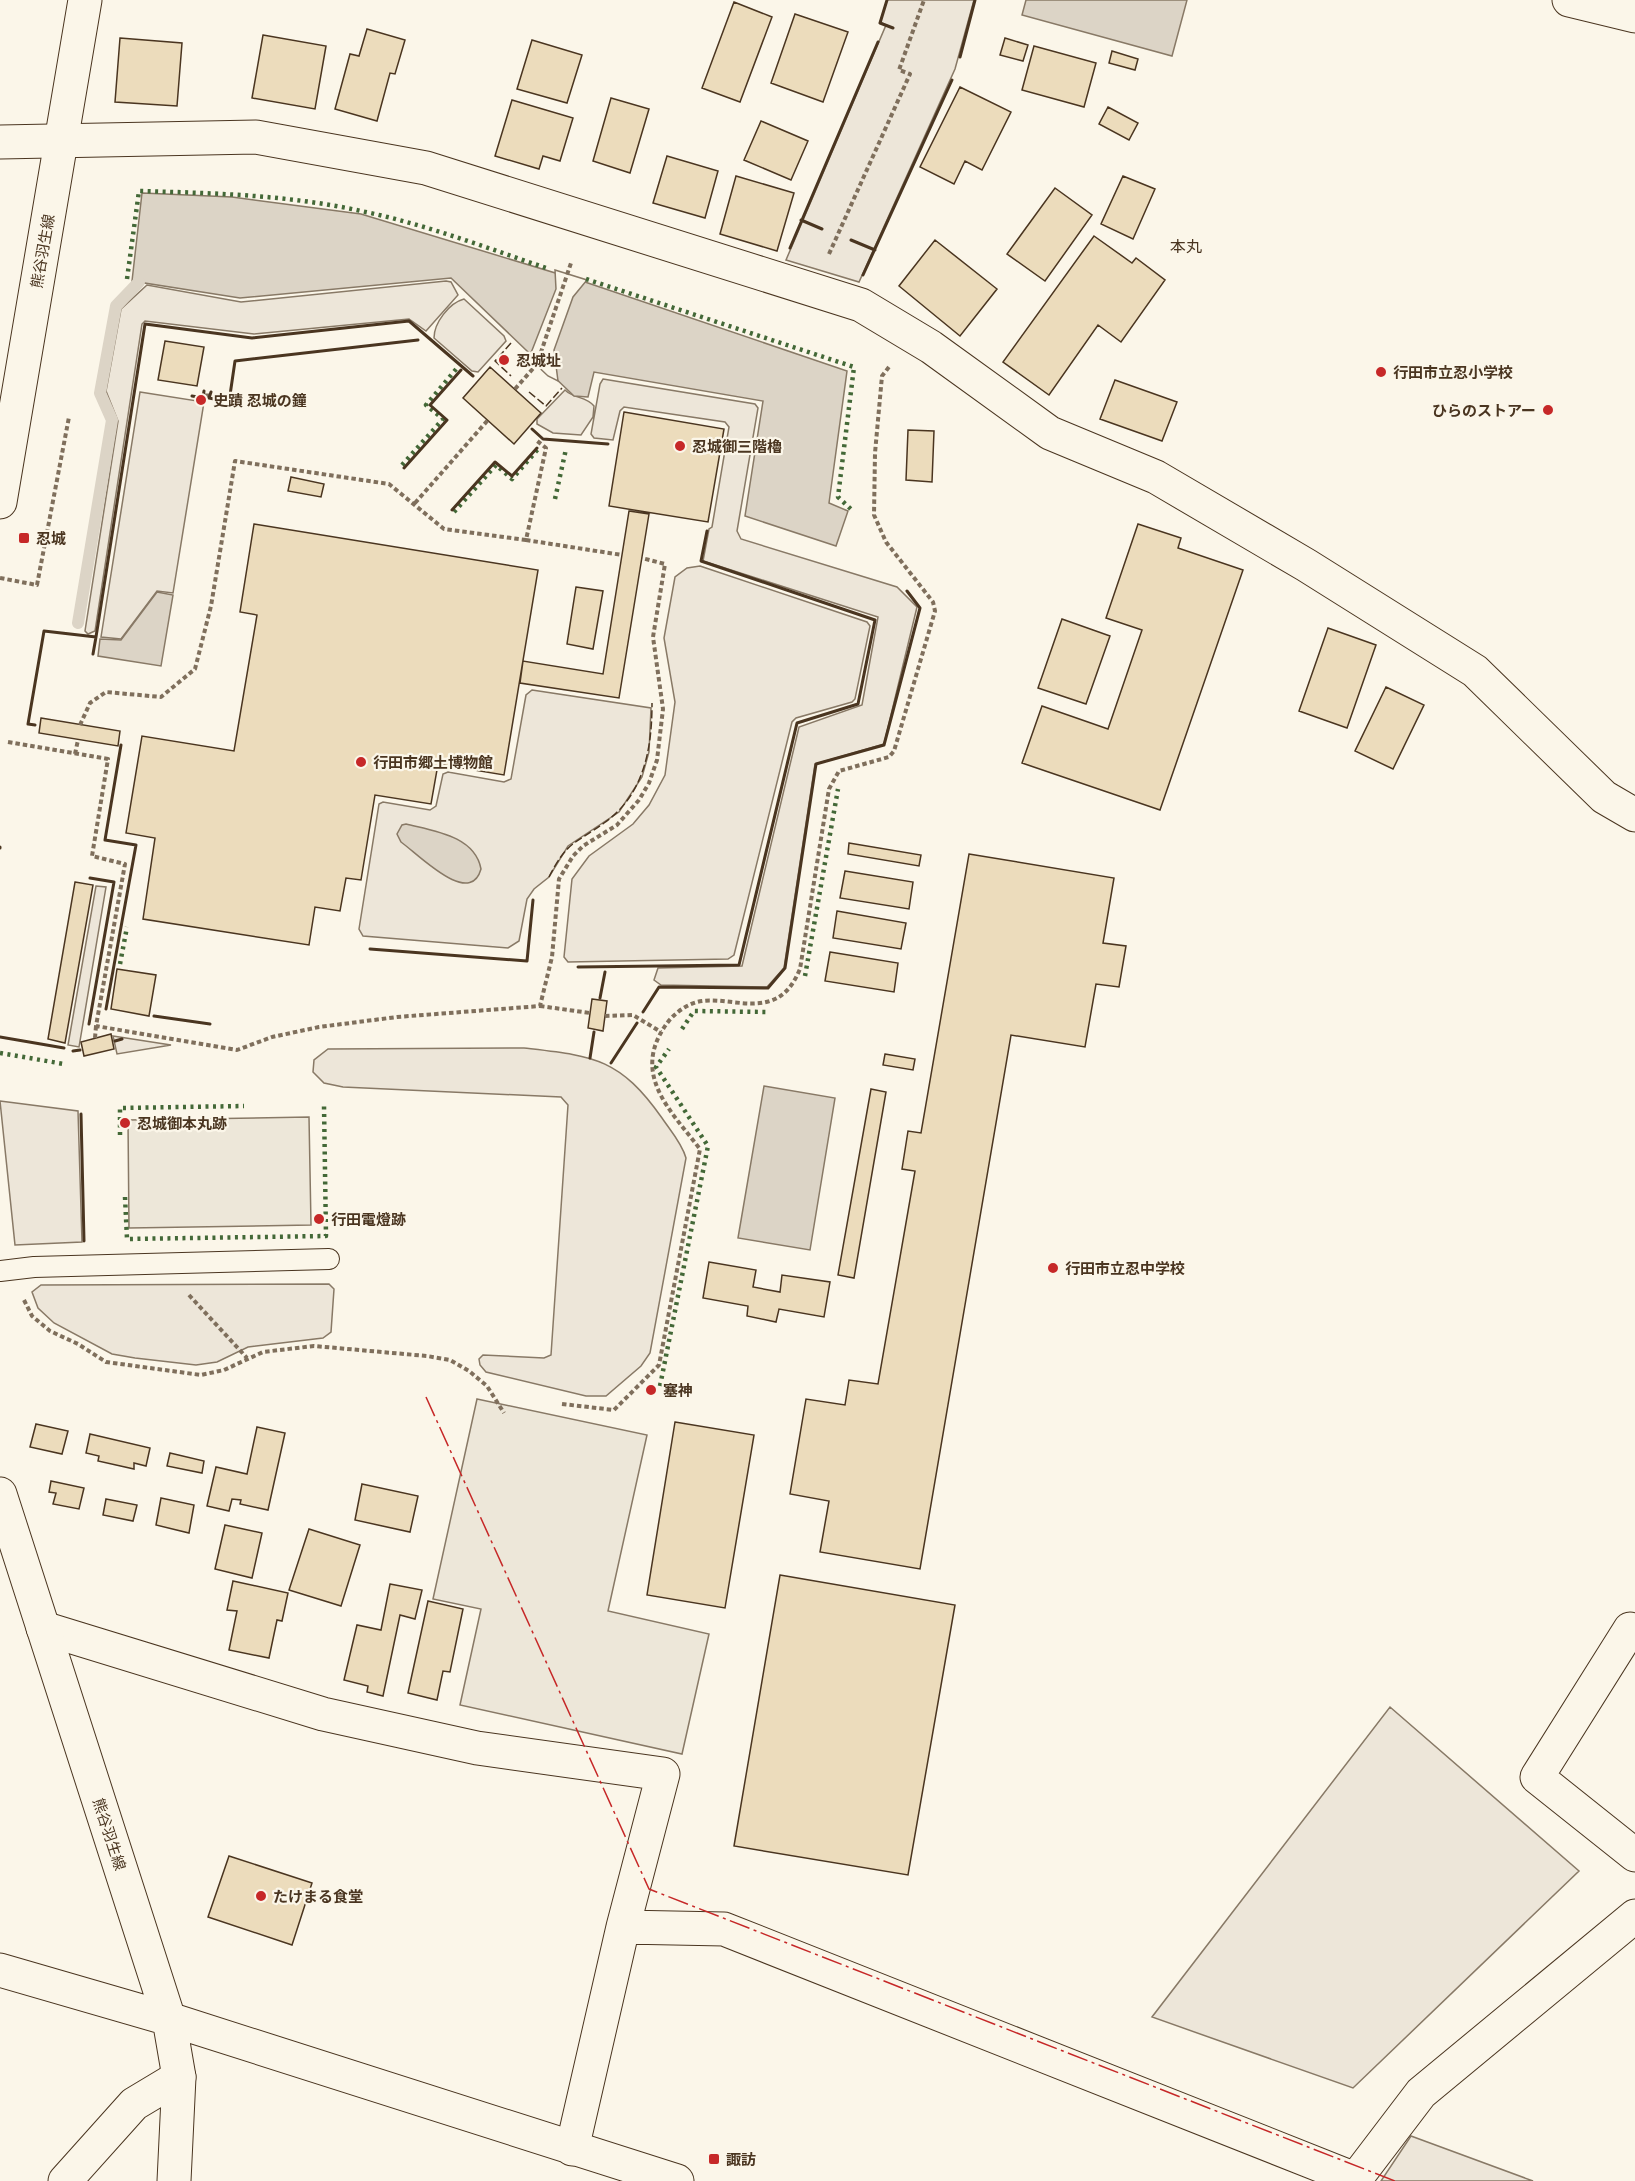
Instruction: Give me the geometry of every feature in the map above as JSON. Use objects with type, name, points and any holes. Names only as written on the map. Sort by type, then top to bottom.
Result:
[{"type":"street","name":"熊谷羽生線","points":[[0,502],[85,0]]},
{"type":"street","points":[[1569,0],[1635,16]]},
{"type":"street","points":[[0,142],[256,137],[426,168],[861,305],[931,347],[1050,433],[1156,477],[1306,565],[1475,671],[1604,797],[1635,815]]},
{"type":"street","name":"熊谷羽生線","points":[[0,1494],[169,2019],[178,2077],[174,2181]]},
{"type":"street","points":[[1633,1625],[1537,1776],[1635,1855]]},
{"type":"street","points":[[43,1628],[323,1714],[477,1748],[663,1774],[623,1927],[572,2149]]},
{"type":"street","points":[[623,1927],[724,1929],[1354,2180],[1421,2093],[1635,1916]]},
{"type":"street","points":[[0,1970],[169,2019],[676,2181]]},
{"type":"street","points":[[65,2181],[134,2104],[178,2077]]},
{"type":"lane","points":[[9,1270],[329,1259]]},
{"type":"path","points":[[812,290],[910,74],[899,70],[924,0]]},
{"type":"path","points":[[515,389],[537,364],[571,263]]},
{"type":"path","points":[[562,1404],[614,1410],[659,1365],[700,1149],[677,1120],[653,1082],[651,1058],[662,1032],[669,1021],[687,1005],[702,1001],[769,1002],[783,995],[794,982],[800,969],[829,789],[840,771],[889,757],[894,751],[935,611],[933,602],[886,542],[874,515],[875,453],[882,376],[895,358]]},
{"type":"path","points":[[207,392],[207,398]]},
{"type":"path","points":[[0,578],[37,585],[69,417]]},
{"type":"path","points":[[415,503],[488,420]]},
{"type":"path","points":[[526,540],[546,448],[536,440]]},
{"type":"path","points":[[80,724],[90,703],[106,692],[161,697],[195,669],[211,606],[235,461],[389,484],[444,529],[622,555]]},
{"type":"path","points":[[540,1006],[552,957],[559,879],[578,851],[617,825],[639,801],[649,783],[657,760],[663,709],[653,637],[665,564],[642,558]]},
{"type":"path","points":[[75,754],[78,740]]},
{"type":"path","points":[[8,742],[108,759],[92,856],[125,864],[95,1038]]},
{"type":"path","points":[[96,1026],[237,1050],[272,1037],[319,1027],[397,1017],[540,1006],[590,1013]]},
{"type":"path","points":[[605,1016],[633,1015],[662,1032]]},
{"type":"path","points":[[9,1270],[32,1316],[50,1331],[78,1344],[106,1362],[201,1375],[224,1370],[263,1352],[314,1346],[450,1360],[487,1386],[504,1413]]},
{"type":"path","points":[[186,1292],[247,1358]]},
{"type":"shaded area","points":[[887,0],[974,0],[955,69],[859,282],[786,260],[886,25],[880,22]]},
{"type":"shaded area","points":[[1026,0],[1187,0],[1172,56],[1022,15]]},
{"type":"shaded area","points":[[142,193],[232,197],[361,214],[585,282],[847,371],[829,503],[848,511],[836,546],[745,516],[763,401],[594,372],[588,397],[574,396],[451,278],[240,298],[132,281]]},
{"type":"shaded area","points":[[451,282],[458,295],[426,331],[409,319],[254,334],[145,321],[142,324],[95,631],[88,634],[85,631],[118,421],[106,391],[121,309],[147,285],[241,302]]},
{"type":"shaded area","points":[[464,299],[504,336],[506,341],[478,372],[472,371],[434,338],[443,314],[458,301]]},
{"type":"shaded area","points":[[603,379],[755,404],[758,408],[737,531],[741,539],[897,587],[917,607],[884,744],[815,764],[784,968],[767,987],[661,985],[654,980],[658,968],[742,966],[799,727],[862,705],[878,617],[703,561],[709,529],[712,527],[729,427],[725,422],[624,407],[620,411],[613,440],[594,438],[591,434],[600,384]]},
{"type":"shaded area","points":[[565,390],[594,406],[593,417],[581,435],[553,433],[537,424],[537,419]]},
{"type":"shaded area","points":[[140,392],[204,402],[173,593],[157,591],[121,639],[101,637]]},
{"type":"shaded area","points":[[700,566],[867,622],[870,626],[855,699],[852,702],[796,718],[792,722],[734,955],[728,959],[568,962],[564,957],[572,879],[589,856],[633,824],[649,805],[665,775],[675,702],[664,638],[675,577],[687,568]]},
{"type":"shaded area","points":[[157,592],[173,595],[161,666],[98,656],[100,639],[121,640]]},
{"type":"shaded area","points":[[532,690],[651,708],[649,752],[642,777],[619,812],[568,846],[549,877],[534,889],[527,899],[519,941],[508,948],[363,936],[359,929],[379,804],[383,802],[430,810],[436,806],[443,774],[448,772],[504,782],[511,779],[526,695]]},
{"type":"shaded area","points":[[406,824],[452,837],[471,849],[481,869],[475,880],[466,883],[456,881],[431,867],[401,842],[397,834],[402,825]]},
{"type":"shaded area","points":[[96,886],[106,887],[79,1047],[68,1045]]},
{"type":"shaded area","points":[[113,1036],[171,1045],[117,1054]]},
{"type":"shaded area","points":[[524,1048],[587,1058],[618,1071],[647,1098],[676,1137],[686,1158],[650,1353],[641,1366],[606,1396],[586,1396],[486,1372],[480,1365],[479,1359],[483,1355],[544,1358],[551,1355],[568,1105],[561,1097],[343,1087],[324,1083],[313,1072],[314,1060],[328,1049]]},
{"type":"shaded area","points":[[764,1086],[835,1098],[810,1250],[738,1238]]},
{"type":"shaded area","points":[[0,1101],[78,1111],[82,1242],[15,1245]]},
{"type":"shaded area","points":[[309,1117],[311,1225],[129,1228],[128,1120]]},
{"type":"shaded area","points":[[329,1284],[334,1289],[331,1332],[323,1338],[248,1347],[217,1362],[196,1365],[112,1354],[54,1323],[38,1308],[32,1292],[41,1285]]},
{"type":"shaded area","points":[[477,1399],[647,1435],[608,1611],[709,1634],[682,1754],[460,1705],[481,1609],[433,1599]]},
{"type":"shaded area","points":[[1390,1707],[1579,1871],[1353,2088],[1152,2017]]},
{"type":"shaded area","points":[[1411,2136],[1533,2181],[1381,2181]]},
{"type":"pier","points":[[555,270],[587,280],[573,297],[554,350],[558,381],[548,376],[529,358],[556,289]]},
{"type":"building","points":[[734,2],[772,17],[740,102],[702,88]]},
{"type":"building","points":[[795,14],[848,32],[823,102],[771,83]]},
{"type":"building","points":[[367,29],[405,40],[395,74],[390,73],[377,121],[335,109],[350,54],[359,56]]},
{"type":"building","points":[[263,35],[326,46],[315,109],[252,98]]},
{"type":"building","points":[[120,38],[182,43],[177,106],[115,102]]},
{"type":"building","points":[[1005,38],[1028,45],[1023,61],[1000,55]]},
{"type":"building","points":[[532,40],[582,55],[567,103],[517,89]]},
{"type":"building","points":[[1034,46],[1096,63],[1084,107],[1022,90]]},
{"type":"building","points":[[1112,51],[1138,59],[1135,70],[1109,63]]},
{"type":"building","points":[[960,87],[1011,112],[982,170],[965,161],[954,184],[920,167]]},
{"type":"building","points":[[611,98],[649,109],[630,173],[593,161]]},
{"type":"building","points":[[512,100],[573,118],[560,161],[543,156],[539,169],[495,156]]},
{"type":"building","points":[[1108,107],[1138,123],[1129,140],[1099,124]]},
{"type":"building","points":[[761,121],[808,141],[791,180],[744,160]]},
{"type":"building","points":[[667,156],[718,171],[705,218],[653,203]]},
{"type":"building","points":[[736,176],[794,193],[777,251],[720,234]]},
{"type":"building","points":[[1123,176],[1155,189],[1133,239],[1101,224]]},
{"type":"building","points":[[1055,188],[1092,215],[1045,281],[1007,254]]},
{"type":"building","points":[[1094,236],[1132,263],[1136,258],[1165,280],[1121,342],[1098,325],[1049,395],[1003,362]]},
{"type":"building","points":[[935,240],[997,289],[960,336],[899,286]]},
{"type":"building","points":[[165,341],[204,347],[197,386],[158,380]]},
{"type":"building","points":[[490,367],[541,413],[514,444],[463,398]]},
{"type":"building","points":[[1115,380],[1177,402],[1162,441],[1100,419]]},
{"type":"building","points":[[624,412],[724,429],[708,522],[609,506]]},
{"type":"building","points":[[908,430],[934,431],[932,482],[906,480]]},
{"type":"building","points":[[291,477],[324,484],[321,497],[288,491]]},
{"type":"building","points":[[629,511],[649,514],[619,698],[520,683],[523,661],[603,674]]},
{"type":"building","points":[[254,524],[538,570],[504,775],[438,764],[431,804],[375,795],[361,880],[346,878],[340,911],[315,907],[309,945],[143,919],[155,838],[126,833],[142,736],[234,751],[257,615],[240,612]]},
{"type":"building","points":[[1138,524],[1181,538],[1178,548],[1243,570],[1160,810],[1022,763],[1042,706],[1108,729],[1142,630],[1106,618]]},
{"type":"building","points":[[576,587],[603,591],[593,649],[567,644]]},
{"type":"building","points":[[1062,619],[1110,636],[1086,704],[1038,688]]},
{"type":"building","points":[[1328,628],[1376,645],[1347,728],[1299,711]]},
{"type":"building","points":[[1386,687],[1424,705],[1393,769],[1355,751]]},
{"type":"building","points":[[41,718],[120,731],[118,746],[39,733]]},
{"type":"building","points":[[849,843],[921,855],[919,866],[848,854]]},
{"type":"building","points":[[969,854],[1114,878],[1103,943],[1126,946],[1119,987],[1096,984],[1085,1047],[1011,1035],[920,1569],[820,1552],[829,1501],[790,1494],[806,1399],[845,1405],[849,1380],[878,1384],[915,1171],[902,1169],[908,1131],[921,1133]]},
{"type":"building","points":[[845,871],[913,882],[909,909],[840,898]]},
{"type":"building","points":[[75,882],[93,885],[65,1043],[48,1039]]},
{"type":"building","points":[[837,911],[906,923],[901,949],[833,938]]},
{"type":"building","points":[[830,952],[898,963],[894,992],[825,981]]},
{"type":"building","points":[[117,969],[156,975],[149,1016],[111,1009]]},
{"type":"building","points":[[592,999],[607,1001],[603,1031],[588,1028]]},
{"type":"building","points":[[111,1034],[114,1049],[84,1056],[81,1042]]},
{"type":"building","points":[[885,1054],[915,1059],[913,1070],[883,1065]]},
{"type":"building","points":[[871,1089],[886,1092],[854,1278],[838,1275]]},
{"type":"building","points":[[709,1262],[756,1270],[753,1287],[780,1292],[782,1275],[830,1282],[824,1317],[779,1309],[776,1322],[747,1316],[748,1306],[703,1298]]},
{"type":"building","points":[[675,1422],[754,1435],[725,1608],[647,1595]]},
{"type":"building","points":[[36,1424],[68,1431],[62,1454],[30,1447]]},
{"type":"building","points":[[257,1427],[285,1433],[268,1510],[240,1504],[241,1500],[232,1499],[229,1511],[207,1506],[216,1467],[247,1474]]},
{"type":"building","points":[[90,1434],[150,1448],[146,1466],[134,1463],[134,1469],[98,1461],[99,1456],[86,1453]]},
{"type":"building","points":[[170,1453],[204,1461],[202,1473],[167,1466]]},
{"type":"building","points":[[51,1481],[84,1488],[79,1509],[53,1504],[56,1493],[49,1492]]},
{"type":"building","points":[[362,1484],[418,1496],[410,1532],[355,1520]]},
{"type":"building","points":[[161,1498],[194,1505],[189,1533],[156,1525]]},
{"type":"building","points":[[106,1499],[137,1505],[133,1521],[103,1515]]},
{"type":"building","points":[[225,1525],[262,1533],[252,1578],[215,1569]]},
{"type":"building","points":[[309,1529],[360,1545],[341,1606],[289,1590]]},
{"type":"building","points":[[780,1575],[955,1605],[908,1875],[734,1846]]},
{"type":"building","points":[[233,1581],[288,1593],[282,1621],[277,1620],[269,1658],[229,1650],[237,1611],[227,1610]]},
{"type":"building","points":[[390,1584],[422,1590],[415,1619],[400,1615],[383,1696],[367,1692],[368,1686],[344,1680],[357,1625],[381,1630]]},
{"type":"building","points":[[428,1601],[463,1609],[450,1672],[443,1671],[437,1700],[408,1693]]},
{"type":"building","points":[[229,1856],[312,1883],[292,1945],[208,1917]]},
{"type":"waterway","points":[[78,623],[112,420],[100,393],[116,306],[139,282]]},
{"type":"hedge","points":[[127,279],[139,191],[251,196],[334,206],[385,216],[549,269]]},
{"type":"hedge","points":[[586,279],[854,367],[838,497],[854,512]]},
{"type":"hedge","points":[[402,465],[443,419],[426,405],[457,368]]},
{"type":"hedge","points":[[454,512],[496,465],[512,479],[538,449]]},
{"type":"hedge","points":[[555,499],[566,449]]},
{"type":"hedge","points":[[805,976],[838,789]]},
{"type":"hedge","points":[[120,964],[127,927]]},
{"type":"hedge","points":[[682,1029],[694,1011],[767,1012]]},
{"type":"hedge","points":[[660,1386],[708,1146],[656,1067],[669,1049]]},
{"type":"hedge","points":[[0,1053],[64,1064]]},
{"type":"hedge","points":[[125,1197],[127,1239],[326,1236],[324,1105]]},
{"type":"hedge","points":[[120,1135],[120,1108],[244,1106]]},
{"type":"fence","points":[[511,343],[495,361],[511,376]]},
{"type":"fence","points":[[529,392],[546,406],[562,388]]},
{"type":"fence","points":[[549,877],[567,849],[618,812],[637,785],[647,754],[652,703]]},
{"type":"wall","points":[[887,0],[880,23],[893,28]]},
{"type":"wall","points":[[960,57],[975,0]]},
{"type":"wall","points":[[790,248],[878,42]]},
{"type":"wall","points":[[863,275],[952,80]]},
{"type":"wall","points":[[801,220],[822,229]]},
{"type":"wall","points":[[851,240],[875,250]]},
{"type":"wall","points":[[35,725],[28,724],[44,631],[96,637],[145,324],[252,338],[409,321],[473,376]]},
{"type":"wall","points":[[211,392],[209,398],[229,402],[235,361],[418,340]]},
{"type":"wall","points":[[404,468],[447,420],[430,405],[461,370]]},
{"type":"wall","points":[[192,396],[203,398],[204,391]]},
{"type":"wall","points":[[532,429],[543,439],[608,444]]},
{"type":"wall","points":[[452,510],[495,462],[512,476],[537,448]]},
{"type":"wall","points":[[578,967],[739,965],[797,723],[858,704],[875,620],[701,561],[707,531]]},
{"type":"wall","points":[[643,1012],[659,987],[768,988],[785,968],[816,764],[884,745],[920,608],[907,591]]},
{"type":"wall","points":[[93,654],[96,637]]},
{"type":"wall","points":[[106,1009],[136,845],[105,840],[121,745]]},
{"type":"wall","points":[[89,1024],[114,882],[90,878]]},
{"type":"wall","points":[[370,949],[527,961],[533,900]]},
{"type":"wall","points":[[600,998],[605,972]]},
{"type":"wall","points":[[154,1016],[210,1024]]},
{"type":"wall","points":[[611,1063],[637,1023]]},
{"type":"wall","points":[[590,1058],[594,1032]]},
{"type":"wall","points":[[0,1037],[64,1048]]},
{"type":"wall","points":[[115,1041],[122,1039]]},
{"type":"wall","points":[[73,1051],[80,1050]]},
{"type":"wall","points":[[81,1114],[84,1241]]},
{"type":"power","points":[[426,1397],[649,1889],[1395,2181]]},
{"type":"place","name":"忍城址","points":[[504,360]]},
{"type":"place","name":"行田市立忍小学校","points":[[1381,372]]},
{"type":"place","name":"史蹟 忍城の鐘","points":[[201,400]]},
{"type":"place","name":"ひらのストアー","points":[[1548,410]]},
{"type":"place","name":"忍城御三階櫓","points":[[680,446]]},
{"type":"place","name":"忍城","points":[[24,538]]},
{"type":"place","name":"行田市郷土博物館","points":[[361,762]]},
{"type":"place","name":"忍城御本丸跡","points":[[125,1123]]},
{"type":"place","name":"行田電燈跡","points":[[319,1219]]},
{"type":"place","name":"行田市立忍中学校","points":[[1053,1268]]},
{"type":"place","name":"塞神","points":[[651,1390]]},
{"type":"place","name":"たけまる食堂","points":[[261,1896]]},
{"type":"place","name":"諏訪","points":[[714,2159]]},
{"type":"district","name":"本丸","points":[[1186,246]]}]
